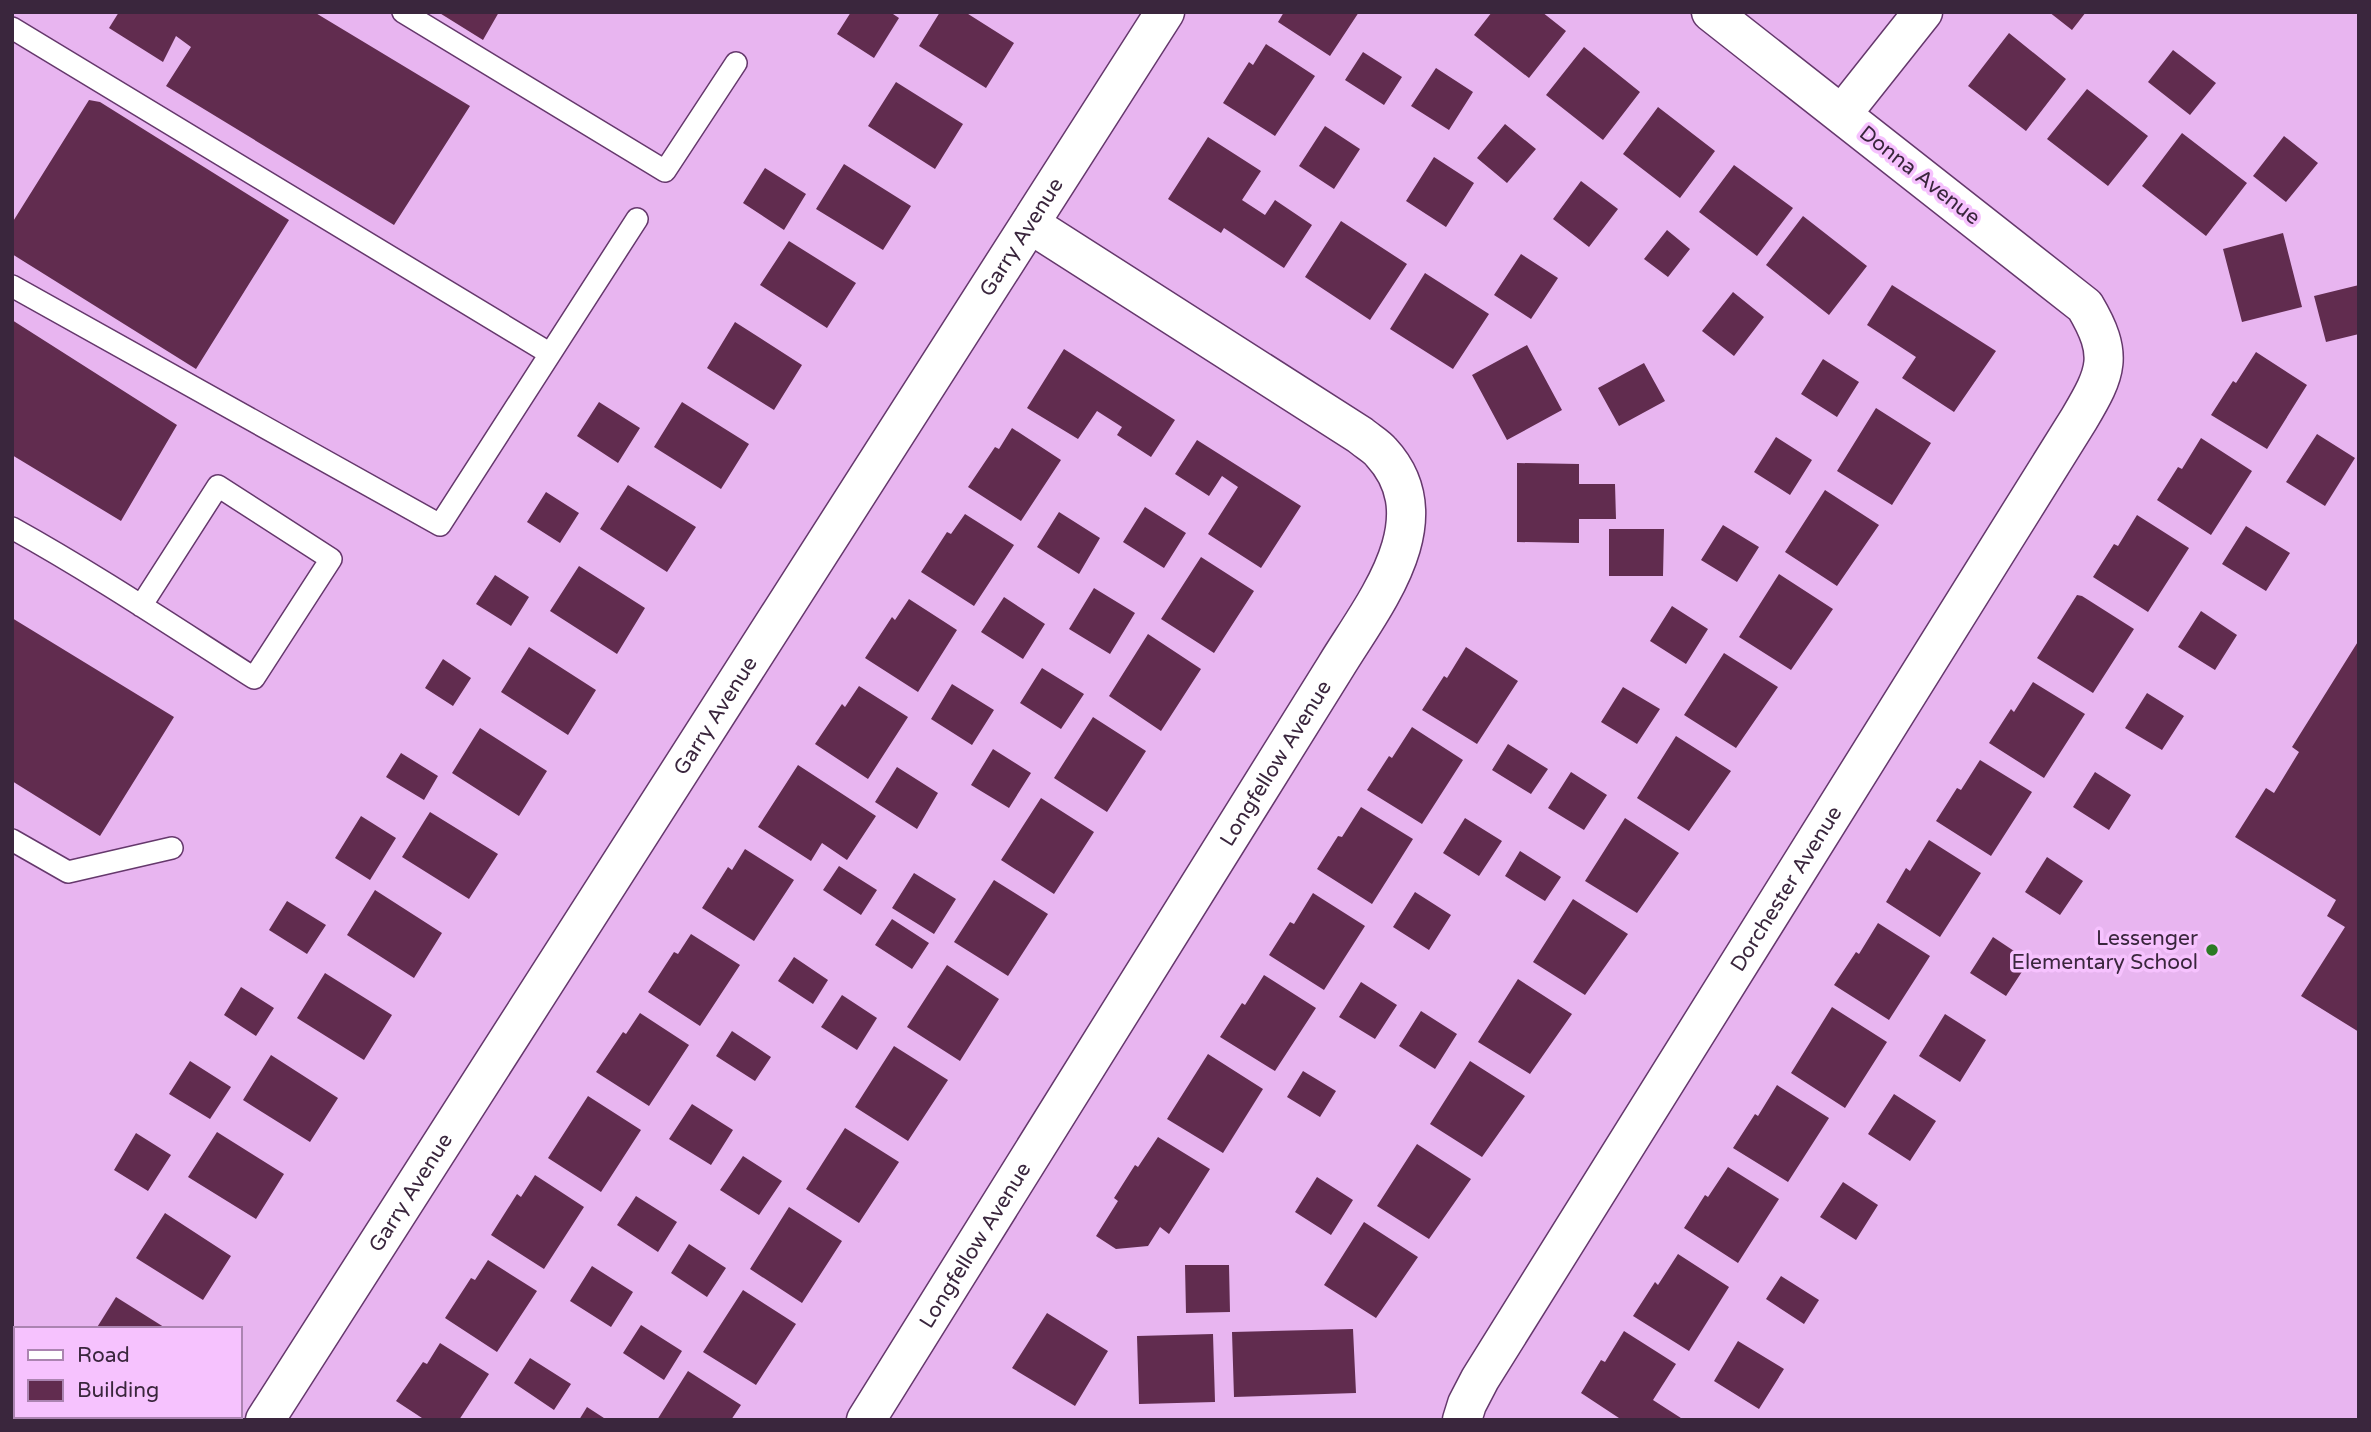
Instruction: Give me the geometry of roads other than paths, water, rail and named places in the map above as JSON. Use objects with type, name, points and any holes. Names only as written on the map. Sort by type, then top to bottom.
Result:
[{"type":"street","name":"Garry Avenue","points":[[265,1420],[1165,12]]},
{"type":"street","name":"Donna Avenue","points":[[1711,12],[2085,306],[2097,327],[2104,356]]},
{"type":"street","points":[[1842,114],[1923,12]]},
{"type":"street","name":"Longfellow Avenue","points":[[872,1418],[1387,582],[1399,556],[1405,532],[1407,510],[1404,489],[1381,451],[1030,224]]},
{"type":"street","name":"Dorchester Avenue","points":[[1462,1420],[1480,1379],[2079,419],[2101,380],[2104,356]]},
{"type":"lane","points":[[403,12],[665,171],[736,63]]},
{"type":"lane","points":[[12,29],[549,353]]},
{"type":"lane","points":[[12,286],[440,525],[637,219]]},
{"type":"lane","points":[[12,528],[67,558],[141,606],[254,678],[331,559],[218,486],[141,606]]},
{"type":"lane","points":[[12,840],[68,872],[172,848]]},
{"type":"place","name":"Lessenger Elementary School","points":[[2212,950]]}]
